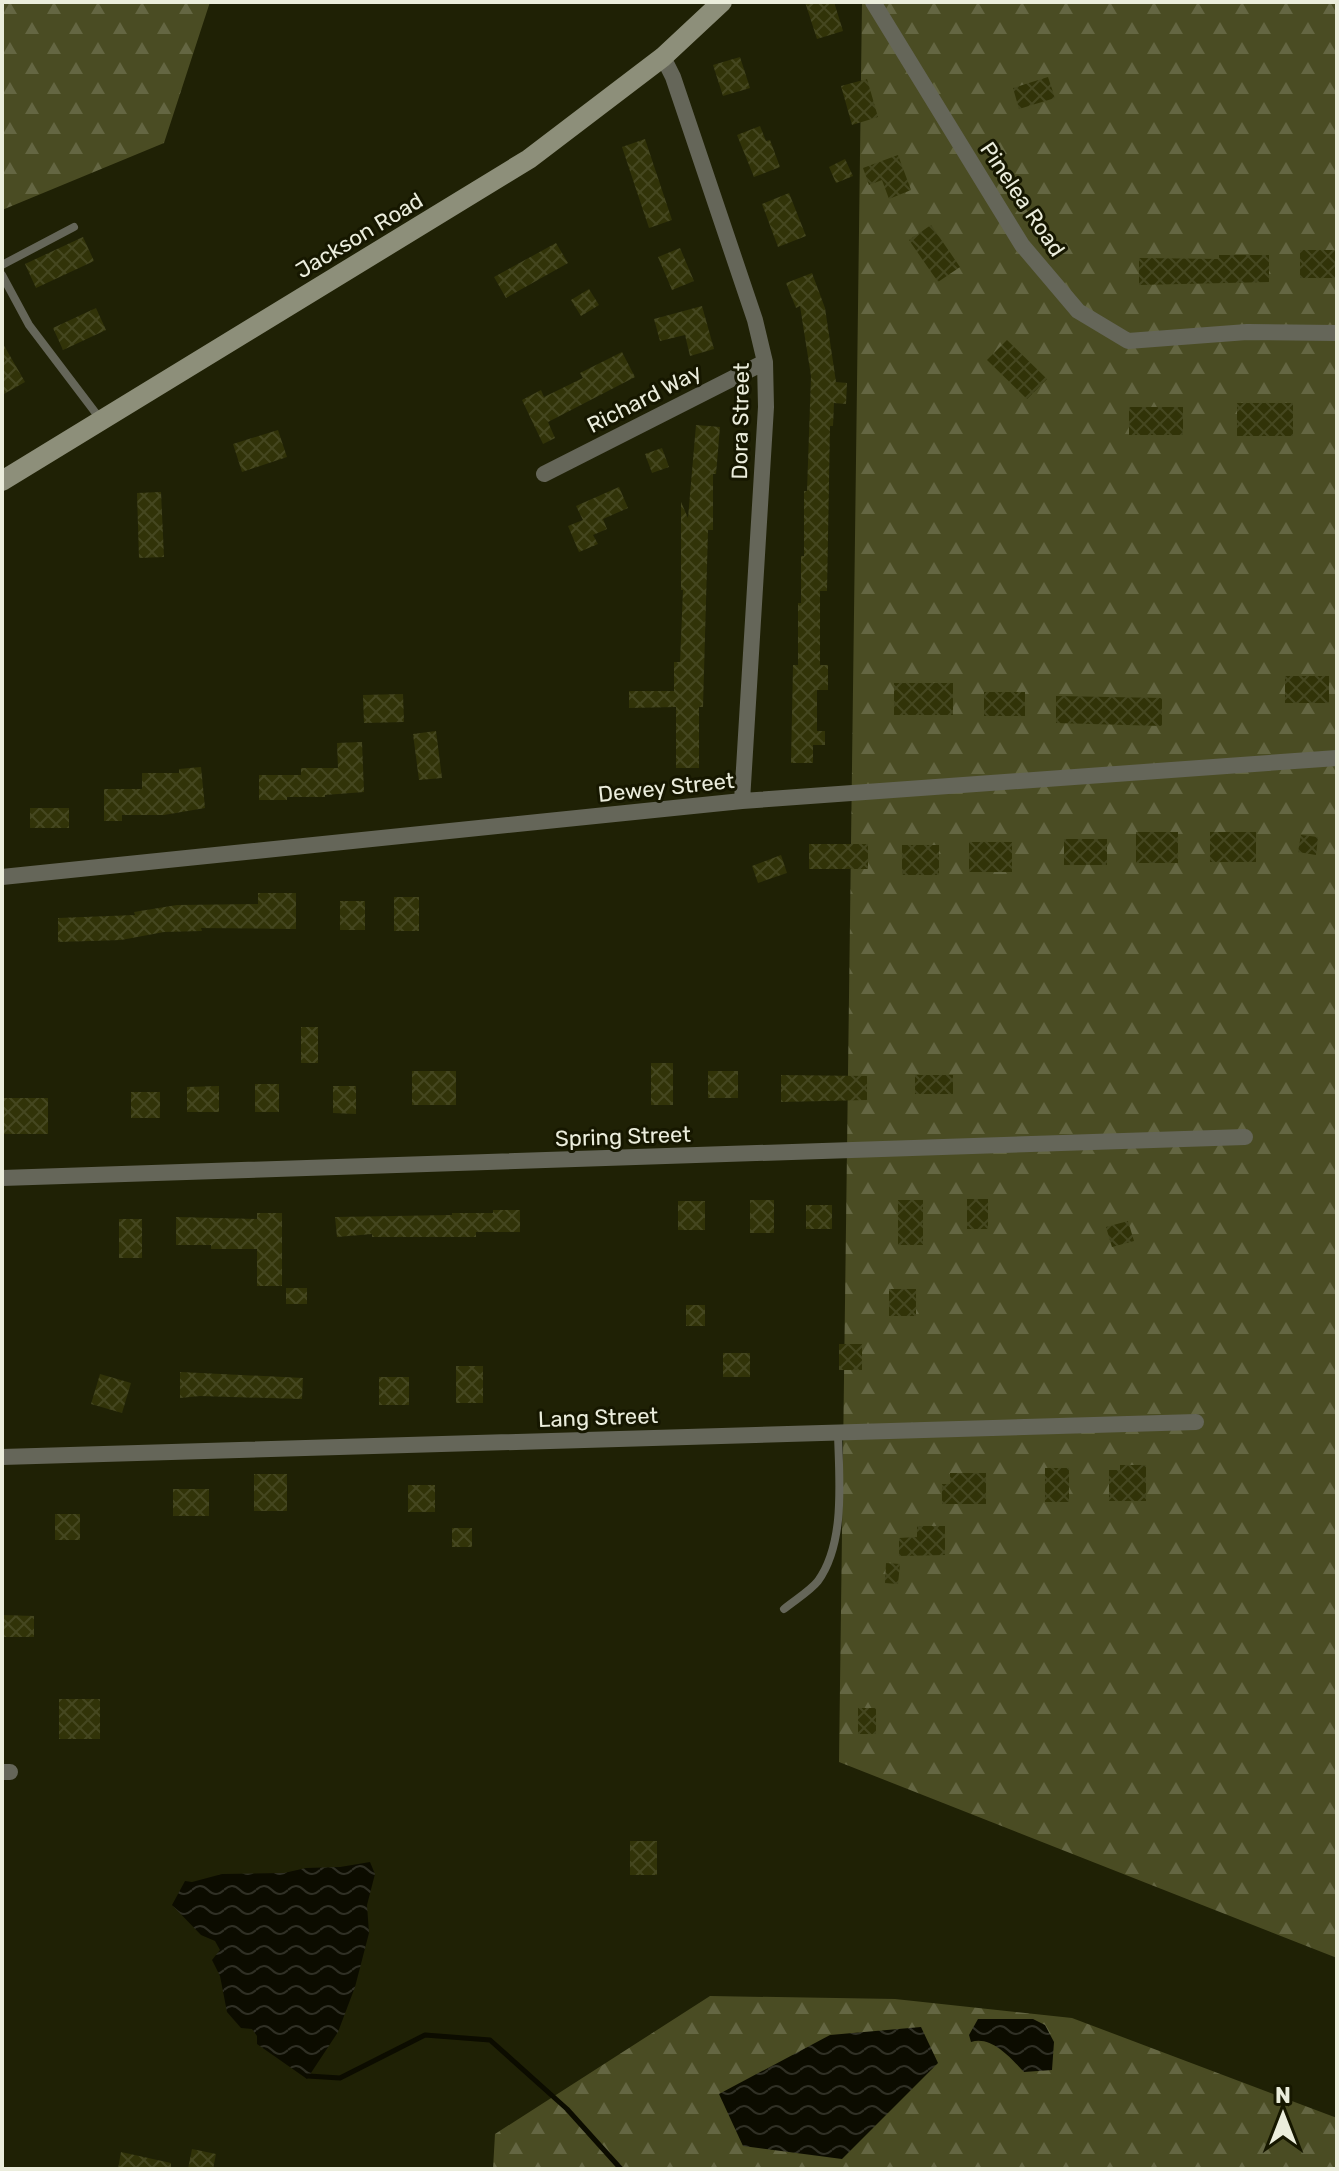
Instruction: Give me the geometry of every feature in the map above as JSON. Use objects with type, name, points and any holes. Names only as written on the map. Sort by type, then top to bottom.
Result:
[{"type":"main road","name":"Jackson Road","points":[[2,481],[529,159],[663,57],[710,6]]},
{"type":"street","name":"Pinelea Road","points":[[873,2],[1022,245],[1078,311],[1128,341],[1247,332],[1337,333]]},
{"type":"street","name":"Dora Street","points":[[663,57],[673,77],[750,306],[765,362],[766,407],[742,801]]},
{"type":"street","name":"Richard Way","points":[[544,474],[765,362]]},
{"type":"street","name":"Dewey Street","points":[[2,877],[742,801],[1337,758]]},
{"type":"street","name":"Spring Street","points":[[2,1178],[1245,1137]]},
{"type":"street","name":"Lang Street","points":[[2,1457],[1196,1422]]},
{"type":"lane","points":[[2,265],[74,227]]},
{"type":"lane","points":[[2,275],[29,325],[101,421]]},
{"type":"lane","points":[[784,1609],[818,1582],[830,1557],[840,1510],[838,1432]]},
{"type":"green space","points":[[2,2],[210,2],[164,143],[2,210]]},
{"type":"green space","points":[[862,2],[1337,2],[1337,1958],[839,1762]]},
{"type":"green space","points":[[710,1996],[895,1999],[1072,2018],[1337,2118],[1337,2169],[493,2169],[495,2134]]},
{"type":"water","points":[[370,1862],[375,1874],[367,1905],[369,1933],[355,1987],[338,2032],[307,2079],[257,2044],[257,2036],[252,2029],[241,2028],[227,2012],[220,1976],[212,1960],[220,1950],[215,1941],[201,1935],[172,1905],[185,1881],[222,1874],[284,1873]]},
{"type":"water","points":[[978,2019],[1033,2019],[1045,2025],[1054,2042],[1052,2070],[1024,2072],[993,2045],[971,2042],[969,2035]]},
{"type":"water","points":[[921,2027],[938,2063],[842,2159],[743,2146],[719,2094],[830,2035]]},
{"type":"building","points":[[805,2],[834,2],[843,31],[817,39]]},
{"type":"building","points":[[740,57],[750,88],[723,96],[713,65]]},
{"type":"building","points":[[1048,77],[1055,98],[1019,109],[1013,88]]},
{"type":"building","points":[[867,79],[878,117],[852,125],[841,86]]},
{"type":"building","points":[[760,126],[766,141],[770,140],[780,167],[754,177],[737,135]]},
{"type":"building","points":[[645,139],[672,220],[649,228],[622,147]]},
{"type":"building","points":[[898,155],[911,190],[889,199],[882,180],[869,185],[863,168]]},
{"type":"building","points":[[845,159],[853,176],[836,183],[829,167]]},
{"type":"building","points":[[789,193],[806,236],[778,247],[762,204]]},
{"type":"building","points":[[931,225],[960,267],[938,282],[909,240]]},
{"type":"building","points":[[83,237],[94,261],[36,288],[25,264]]},
{"type":"building","points":[[556,243],[568,263],[506,298],[494,277]]},
{"type":"building","points":[[680,248],[694,281],[672,290],[658,257]]},
{"type":"building","points":[[1300,250],[1337,250],[1337,278],[1300,278]]},
{"type":"building","points":[[1219,255],[1269,255],[1269,282],[1139,285],[1139,258],[1219,259]]},
{"type":"building","points":[[812,273],[825,308],[836,382],[847,383],[846,404],[834,403],[833,426],[830,426],[827,591],[820,591],[820,665],[828,665],[828,690],[817,690],[817,731],[825,731],[825,745],[813,745],[813,763],[791,763],[793,665],[798,665],[798,603],[801,603],[801,556],[804,556],[804,491],[807,491],[811,376],[800,306],[796,308],[786,283]]},
{"type":"building","points":[[589,289],[599,305],[581,316],[571,300]]},
{"type":"building","points":[[702,306],[714,349],[690,356],[685,335],[660,341],[654,319]]},
{"type":"building","points":[[96,308],[106,330],[63,350],[53,328]]},
{"type":"building","points":[[1007,340],[1047,379],[1027,399],[987,360]]},
{"type":"building","points":[[2,342],[25,382],[2,395]]},
{"type":"building","points":[[622,352],[635,377],[548,422],[555,438],[543,444],[522,400],[541,390],[544,397],[583,378],[580,373]]},
{"type":"building","points":[[1237,403],[1293,403],[1293,436],[1237,436]]},
{"type":"building","points":[[1129,407],[1183,407],[1183,435],[1129,435]]},
{"type":"building","points":[[696,425],[720,427],[716,474],[713,474],[713,530],[708,530],[699,768],[676,768],[676,707],[629,708],[629,691],[674,691],[674,662],[680,662],[683,590],[681,502],[688,518]]},
{"type":"building","points":[[278,430],[287,457],[242,472],[233,444]]},
{"type":"building","points":[[662,448],[669,467],[652,473],[645,454]]},
{"type":"building","points":[[619,487],[628,508],[603,519],[607,529],[593,535],[598,544],[579,552],[568,526],[583,520],[576,506]]},
{"type":"building","points":[[161,492],[164,557],[139,558],[137,493]]},
{"type":"building","points":[[1285,676],[1329,676],[1329,703],[1285,703]]},
{"type":"building","points":[[894,683],[953,683],[953,715],[894,715]]},
{"type":"building","points":[[984,692],[1025,692],[1025,716],[984,716]]},
{"type":"building","points":[[403,694],[404,722],[364,723],[363,695]]},
{"type":"building","points":[[1056,696],[1162,698],[1162,726],[1056,723]]},
{"type":"building","points":[[436,731],[442,778],[419,780],[413,734]]},
{"type":"building","points":[[362,742],[364,792],[259,800],[259,775],[301,775],[301,768],[338,768],[337,743]]},
{"type":"building","points":[[201,767],[205,808],[164,815],[122,815],[122,821],[104,821],[104,789],[142,789],[142,773],[179,773],[179,769]]},
{"type":"building","points":[[30,808],[69,808],[69,828],[30,828]]},
{"type":"building","points":[[1136,832],[1178,832],[1178,863],[1136,863]]},
{"type":"building","points":[[1210,832],[1256,832],[1256,862],[1210,862]]},
{"type":"building","points":[[1301,835],[1318,837],[1316,855],[1298,852]]},
{"type":"building","points":[[1064,839],[1107,839],[1107,865],[1064,865]]},
{"type":"building","points":[[969,842],[1012,842],[1012,872],[969,872]]},
{"type":"building","points":[[809,844],[868,844],[868,869],[809,869]]},
{"type":"building","points":[[902,845],[939,845],[939,875],[902,875]]},
{"type":"building","points":[[781,855],[787,873],[758,883],[752,866]]},
{"type":"building","points":[[258,893],[296,893],[296,929],[201,928],[202,931],[164,932],[121,940],[58,942],[58,918],[135,915],[134,912],[177,905],[258,904]]},
{"type":"building","points":[[394,897],[419,897],[419,931],[394,931]]},
{"type":"building","points":[[340,901],[365,901],[365,930],[340,930]]},
{"type":"building","points":[[301,1027],[318,1027],[318,1063],[301,1063]]},
{"type":"building","points":[[651,1063],[673,1063],[673,1105],[651,1105]]},
{"type":"building","points":[[412,1071],[456,1071],[456,1105],[412,1105]]},
{"type":"building","points":[[708,1071],[738,1071],[738,1098],[708,1098]]},
{"type":"building","points":[[781,1075],[867,1076],[867,1100],[781,1102]]},
{"type":"building","points":[[915,1075],[953,1075],[953,1094],[915,1094]]},
{"type":"building","points":[[255,1084],[279,1084],[279,1112],[255,1112]]},
{"type":"building","points":[[219,1086],[219,1112],[187,1112],[187,1087]]},
{"type":"building","points":[[333,1086],[356,1086],[356,1114],[333,1113]]},
{"type":"building","points":[[131,1092],[160,1092],[160,1118],[131,1118]]},
{"type":"building","points":[[2,1098],[48,1098],[48,1134],[2,1134]]},
{"type":"building","points":[[967,1199],[988,1199],[988,1229],[967,1229]]},
{"type":"building","points":[[750,1200],[774,1200],[774,1233],[750,1233]]},
{"type":"building","points":[[898,1200],[923,1200],[923,1245],[898,1245]]},
{"type":"building","points":[[678,1201],[705,1201],[705,1230],[678,1230]]},
{"type":"building","points":[[806,1205],[832,1205],[832,1229],[806,1229]]},
{"type":"building","points":[[493,1210],[520,1210],[520,1232],[476,1232],[476,1237],[372,1237],[372,1234],[337,1237],[335,1217],[452,1215],[493,1213]]},
{"type":"building","points":[[257,1213],[282,1213],[282,1286],[257,1286],[257,1249],[176,1245],[176,1217],[257,1219]]},
{"type":"building","points":[[119,1219],[142,1219],[142,1258],[119,1258]]},
{"type":"building","points":[[1128,1221],[1134,1241],[1112,1247],[1106,1227]]},
{"type":"building","points":[[286,1288],[307,1288],[307,1304],[286,1304]]},
{"type":"building","points":[[889,1289],[916,1289],[916,1316],[889,1316]]},
{"type":"building","points":[[686,1305],[705,1305],[705,1326],[686,1326]]},
{"type":"building","points":[[839,1344],[862,1344],[862,1370],[839,1370]]},
{"type":"building","points":[[723,1353],[750,1353],[750,1377],[723,1377]]},
{"type":"building","points":[[456,1366],[483,1366],[483,1403],[456,1403]]},
{"type":"building","points":[[180,1372],[303,1378],[302,1399],[180,1398]]},
{"type":"building","points":[[100,1374],[131,1383],[122,1413],[91,1404]]},
{"type":"building","points":[[379,1377],[409,1377],[409,1405],[379,1405]]},
{"type":"building","points":[[1120,1465],[1146,1465],[1146,1501],[1109,1501],[1109,1470],[1120,1470]]},
{"type":"building","points":[[1045,1468],[1069,1468],[1069,1502],[1045,1502]]},
{"type":"building","points":[[950,1473],[986,1473],[986,1504],[942,1504],[942,1484],[950,1484]]},
{"type":"building","points":[[254,1474],[287,1474],[287,1511],[254,1511]]},
{"type":"building","points":[[408,1485],[435,1485],[435,1512],[408,1512]]},
{"type":"building","points":[[173,1489],[209,1489],[209,1516],[173,1516]]},
{"type":"building","points":[[55,1514],[80,1514],[80,1540],[55,1540]]},
{"type":"building","points":[[917,1526],[945,1526],[945,1555],[899,1556],[899,1538],[917,1537]]},
{"type":"building","points":[[452,1528],[472,1528],[472,1547],[452,1547]]},
{"type":"building","points":[[886,1563],[900,1564],[898,1584],[885,1583]]},
{"type":"building","points":[[2,1615],[34,1616],[34,1637],[2,1637]]},
{"type":"building","points":[[59,1699],[100,1699],[100,1739],[59,1739]]},
{"type":"building","points":[[858,1708],[876,1708],[876,1734],[858,1734]]},
{"type":"building","points":[[630,1841],[657,1841],[657,1875],[630,1875]]},
{"type":"building","points":[[192,2149],[216,2154],[213,2169],[188,2169]]},
{"type":"building","points":[[121,2152],[171,2163],[171,2169],[118,2169]]},
{"type":"waterway","points":[[308,2076],[340,2078],[425,2035],[490,2040],[567,2109],[621,2169]]}]
